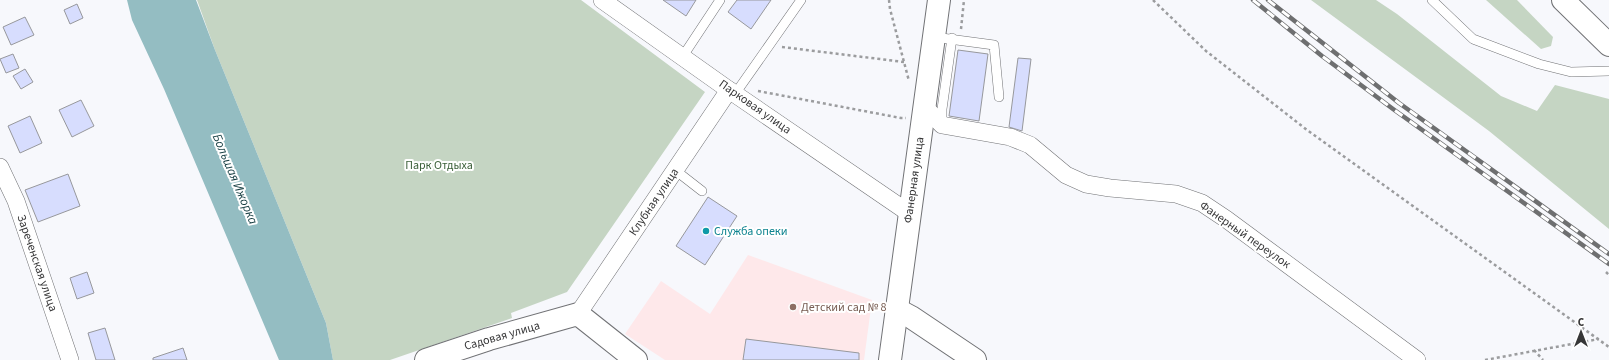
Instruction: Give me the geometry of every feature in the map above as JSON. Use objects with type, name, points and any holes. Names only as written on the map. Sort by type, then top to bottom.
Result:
[{"type":"street","name":"Парковая улица","points":[[602,0],[909,213]]},
{"type":"street","name":"Фанерная улица","points":[[890,360],[909,213],[933,114],[949,38],[939,0]]},
{"type":"street","points":[[1563,0],[1609,45]]},
{"type":"street","name":"Клубная улица","points":[[578,314],[675,170],[735,91]]},
{"type":"street","name":"Фанерный переулок","points":[[933,114],[1010,137],[1030,145],[1066,174],[1086,184],[1110,188],[1176,194],[1202,203],[1226,219],[1417,360]]},
{"type":"street","name":"Зареченская улица","points":[[0,167],[16,201],[70,360]]},
{"type":"street","points":[[896,309],[911,317],[975,360]]},
{"type":"street","points":[[578,314],[636,360]]},
{"type":"street","name":"Садовая улица","points":[[426,360],[489,339],[578,314]]},
{"type":"lane","points":[[683,56],[720,0]]},
{"type":"lane","points":[[735,91],[801,0]]},
{"type":"lane","points":[[1432,0],[1473,39],[1539,64],[1571,72],[1609,71]]},
{"type":"lane","points":[[949,38],[994,45],[999,97]]},
{"type":"lane","points":[[675,170],[702,191]]},
{"type":"path","points":[[889,0],[890,9],[911,87]]},
{"type":"path","points":[[949,38],[964,0]]},
{"type":"path","points":[[1153,0],[1206,51],[1307,130],[1609,347]]},
{"type":"path","points":[[769,45],[904,62]]},
{"type":"path","points":[[735,91],[901,118],[933,114]]},
{"type":"path","points":[[1606,272],[1609,275]]},
{"type":"path","points":[[1485,360],[1599,339]]},
{"type":"path","points":[[1534,350],[1543,360]]},
{"type":"shaded area","name":"Детский сад № 8","points":[[748,255],[872,300],[864,360],[665,360],[625,334],[661,281],[710,314]]},
{"type":"green space","name":"Парк Отдыха","points":[[197,0],[581,0],[705,92],[567,292],[511,313],[512,318],[390,360],[333,360],[326,323],[215,50]]},
{"type":"green space","points":[[1311,0],[1376,0],[1397,14],[1501,96],[1537,111],[1555,85],[1609,99],[1609,229],[1489,131]]},
{"type":"green space","points":[[1486,0],[1517,0],[1553,37],[1551,46],[1541,49]]},
{"type":"water","name":"Большая Ижорка","points":[[127,0],[196,0],[326,323],[333,360],[279,360],[164,89],[132,20]]},
{"type":"building","points":[[663,0],[696,0],[686,16]]},
{"type":"building","points":[[737,0],[771,0],[751,29],[728,12]]},
{"type":"building","points":[[77,4],[83,18],[70,24],[64,10]]},
{"type":"building","points":[[25,17],[34,35],[11,45],[3,27]]},
{"type":"building","points":[[958,50],[988,54],[979,121],[949,116]]},
{"type":"building","points":[[13,54],[19,68],[6,73],[0,59]]},
{"type":"building","points":[[1018,58],[1031,59],[1022,131],[1009,127]]},
{"type":"building","points":[[25,69],[33,82],[21,89],[13,76]]},
{"type":"building","points":[[81,100],[94,126],[72,137],[59,110]]},
{"type":"building","points":[[30,116],[42,143],[20,153],[8,126]]},
{"type":"building","points":[[68,174],[80,206],[38,222],[25,190]]},
{"type":"building","name":"Служба опеки","points":[[708,197],[737,216],[705,265],[676,246]]},
{"type":"building","points":[[87,272],[94,293],[77,299],[70,278]]},
{"type":"building","points":[[105,328],[115,360],[96,360],[88,333]]},
{"type":"building","points":[[746,339],[859,353],[859,360],[743,360]]},
{"type":"building","points":[[183,348],[187,360],[153,360],[153,358]]},
{"type":"railway","points":[[1253,0],[1322,56],[1393,109],[1609,264]]},
{"type":"railway","points":[[1268,0],[1399,103],[1609,254]]},
{"type":"place","name":"Служба опеки","points":[[706,231]]},
{"type":"place","name":"Детский сад № 8","points":[[793,307]]}]
